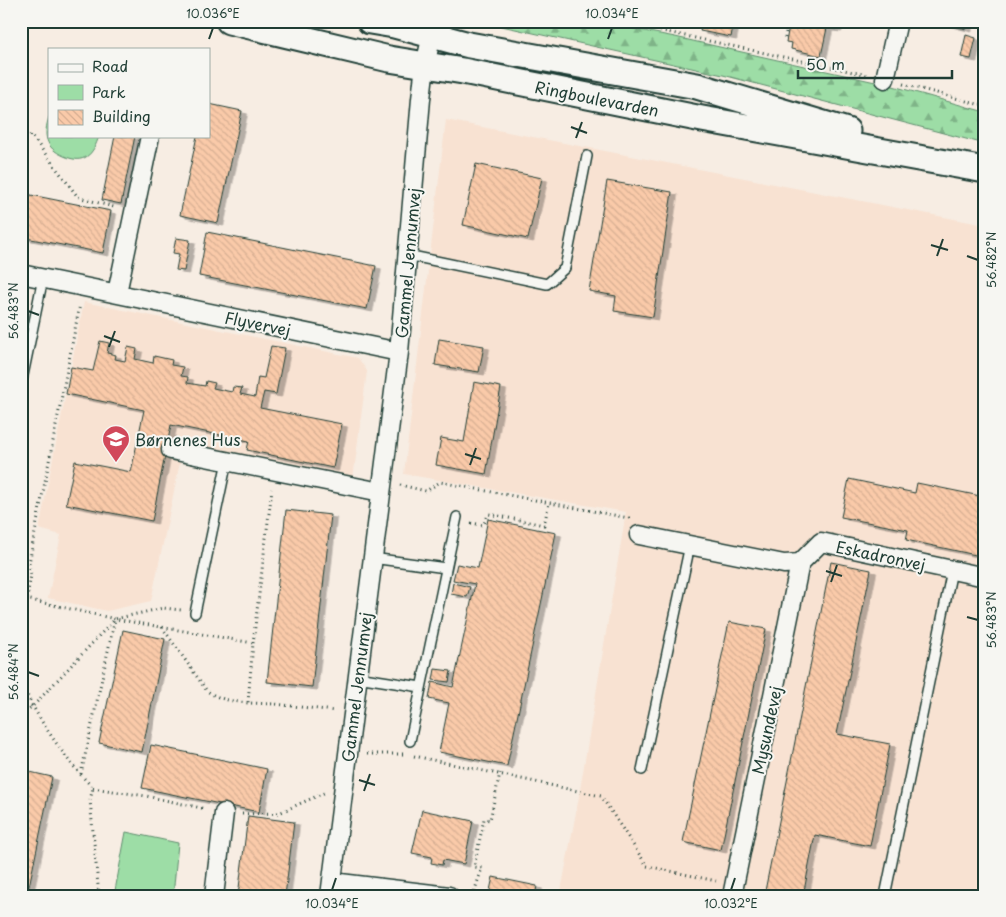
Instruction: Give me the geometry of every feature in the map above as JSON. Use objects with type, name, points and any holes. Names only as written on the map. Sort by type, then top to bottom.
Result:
[{"type":"main road","name":"Ringboulevarden","points":[[230,21],[389,59],[702,119],[976,168]]},
{"type":"main road","name":"Ringboulevarden","points":[[370,21],[394,25],[469,45],[697,86],[976,168]]},
{"type":"street","points":[[885,79],[898,21]]},
{"type":"street","name":"Gammel Jennumvej","points":[[432,35],[426,65],[399,352],[331,889],[449,896]]},
{"type":"street","points":[[117,293],[150,138]]},
{"type":"street","name":"Flyvervej","points":[[21,274],[399,352]]},
{"type":"street","points":[[172,450],[274,470],[381,486]]},
{"type":"street","points":[[638,535],[784,564],[800,563]]},
{"type":"street","name":"Eskadronvej","points":[[800,563],[821,542],[985,577]]},
{"type":"street","name":"Mysundevej","points":[[733,890],[800,563]]},
{"type":"street","points":[[214,896],[224,813]]},
{"type":"lane","points":[[408,255],[547,284],[565,268],[587,156]]},
{"type":"lane","points":[[21,385],[43,278]]},
{"type":"lane","points":[[195,613],[227,461]]},
{"type":"lane","points":[[410,741],[456,519]]},
{"type":"lane","points":[[642,770],[690,546]]},
{"type":"lane","points":[[372,558],[446,568]]},
{"type":"lane","points":[[885,896],[952,570]]},
{"type":"lane","points":[[357,677],[421,687]]},
{"type":"path","points":[[616,21],[885,79],[985,106]]},
{"type":"path","points":[[785,38],[788,21]]},
{"type":"path","points":[[21,140],[31,135],[78,197],[134,213]]},
{"type":"path","points":[[21,633],[31,574],[29,563],[84,286]]},
{"type":"path","points":[[248,703],[253,643],[274,470]]},
{"type":"path","points":[[381,486],[426,491],[440,482],[549,502],[629,518],[638,535]]},
{"type":"path","points":[[456,519],[483,525],[489,514],[544,525],[549,502]]},
{"type":"path","points":[[21,601],[26,599],[115,619],[253,643]]},
{"type":"path","points":[[21,714],[33,706],[115,619],[163,608],[195,613]]},
{"type":"path","points":[[81,775],[115,619]]},
{"type":"path","points":[[162,627],[207,691],[216,698],[353,713]]},
{"type":"path","points":[[21,677],[33,706],[70,763],[94,788],[90,800],[99,896]]},
{"type":"path","points":[[21,703],[33,706]]},
{"type":"path","points":[[348,754],[408,754],[601,796],[647,866],[733,890]]},
{"type":"path","points":[[473,896],[482,868],[474,867],[484,819],[490,820],[500,773]]},
{"type":"shaded area","points":[[446,120],[985,225],[985,896],[560,896],[578,802],[626,512],[404,474]]},
{"type":"shaded area","name":"Børnenes Hus","points":[[84,302],[358,358],[367,371],[353,479],[183,448],[151,601],[107,611],[48,598],[61,535],[39,529]]},
{"type":"green space","points":[[479,21],[593,21],[675,37],[893,86],[985,112],[985,144],[723,75]]},
{"type":"green space","points":[[48,121],[48,138],[98,138],[91,153],[82,159],[71,159],[58,153],[49,145],[46,130]]},
{"type":"green space","points":[[126,832],[178,843],[173,896],[114,896]]},
{"type":"building","points":[[696,21],[734,21],[731,37],[700,31],[702,25],[696,23]]},
{"type":"building","points":[[797,21],[837,21],[836,29],[827,28],[821,56],[791,49],[792,43],[786,42],[789,26],[795,28]]},
{"type":"building","points":[[942,21],[968,21],[966,29],[942,23]]},
{"type":"building","points":[[966,35],[976,38],[971,59],[961,57]]},
{"type":"building","points":[[210,104],[242,111],[218,223],[180,215],[197,138],[210,138]]},
{"type":"building","points":[[115,138],[135,138],[121,204],[102,200]]},
{"type":"building","points":[[476,164],[542,178],[528,239],[463,225]]},
{"type":"building","points":[[607,181],[672,192],[653,317],[614,311],[616,296],[589,291]]},
{"type":"building","points":[[21,193],[111,211],[103,253],[21,237]]},
{"type":"building","points":[[207,232],[376,266],[367,309],[199,276]]},
{"type":"building","points":[[176,238],[190,240],[184,271],[176,270],[179,254],[173,253]]},
{"type":"building","points":[[439,339],[484,346],[479,372],[435,365]]},
{"type":"building","points":[[100,341],[109,343],[107,353],[116,355],[115,359],[125,361],[128,347],[137,349],[135,359],[153,363],[154,356],[172,360],[171,365],[183,367],[181,376],[188,377],[187,383],[205,386],[206,381],[215,383],[213,388],[232,392],[233,387],[242,388],[240,394],[255,397],[258,377],[264,378],[271,346],[285,348],[276,394],[264,392],[260,408],[342,424],[333,468],[247,450],[249,441],[171,425],[152,521],[66,504],[75,461],[131,472],[144,410],[66,394],[71,367],[93,371]]},
{"type":"building","points":[[474,382],[501,387],[486,474],[436,465],[441,438],[464,442]]},
{"type":"building","points":[[849,479],[915,493],[917,483],[985,497],[985,557],[906,540],[908,530],[841,517]]},
{"type":"building","points":[[286,510],[331,515],[312,687],[267,682]]},
{"type":"building","points":[[488,519],[556,533],[507,766],[439,752],[449,703],[429,699],[432,682],[453,687],[475,584],[453,580],[457,564],[478,568]]},
{"type":"building","points":[[831,562],[871,570],[837,734],[890,744],[870,846],[815,835],[803,896],[764,896]]},
{"type":"building","points":[[453,583],[470,587],[467,597],[451,594]]},
{"type":"building","points":[[729,622],[766,629],[721,850],[683,842]]},
{"type":"building","points":[[123,630],[165,639],[142,752],[99,743]]},
{"type":"building","points":[[435,669],[451,671],[449,682],[433,680]]},
{"type":"building","points":[[151,745],[267,769],[259,812],[142,788]]},
{"type":"building","points":[[21,770],[52,777],[27,896],[21,896]]},
{"type":"building","points":[[422,810],[473,821],[464,864],[443,860],[442,865],[431,863],[432,857],[412,853]]},
{"type":"building","points":[[248,816],[294,822],[285,896],[238,896]]},
{"type":"building","points":[[493,877],[537,886],[535,896],[483,896],[483,894],[489,895]]},
{"type":"place","name":"Børnenes Hus","points":[[116,463]]}]
